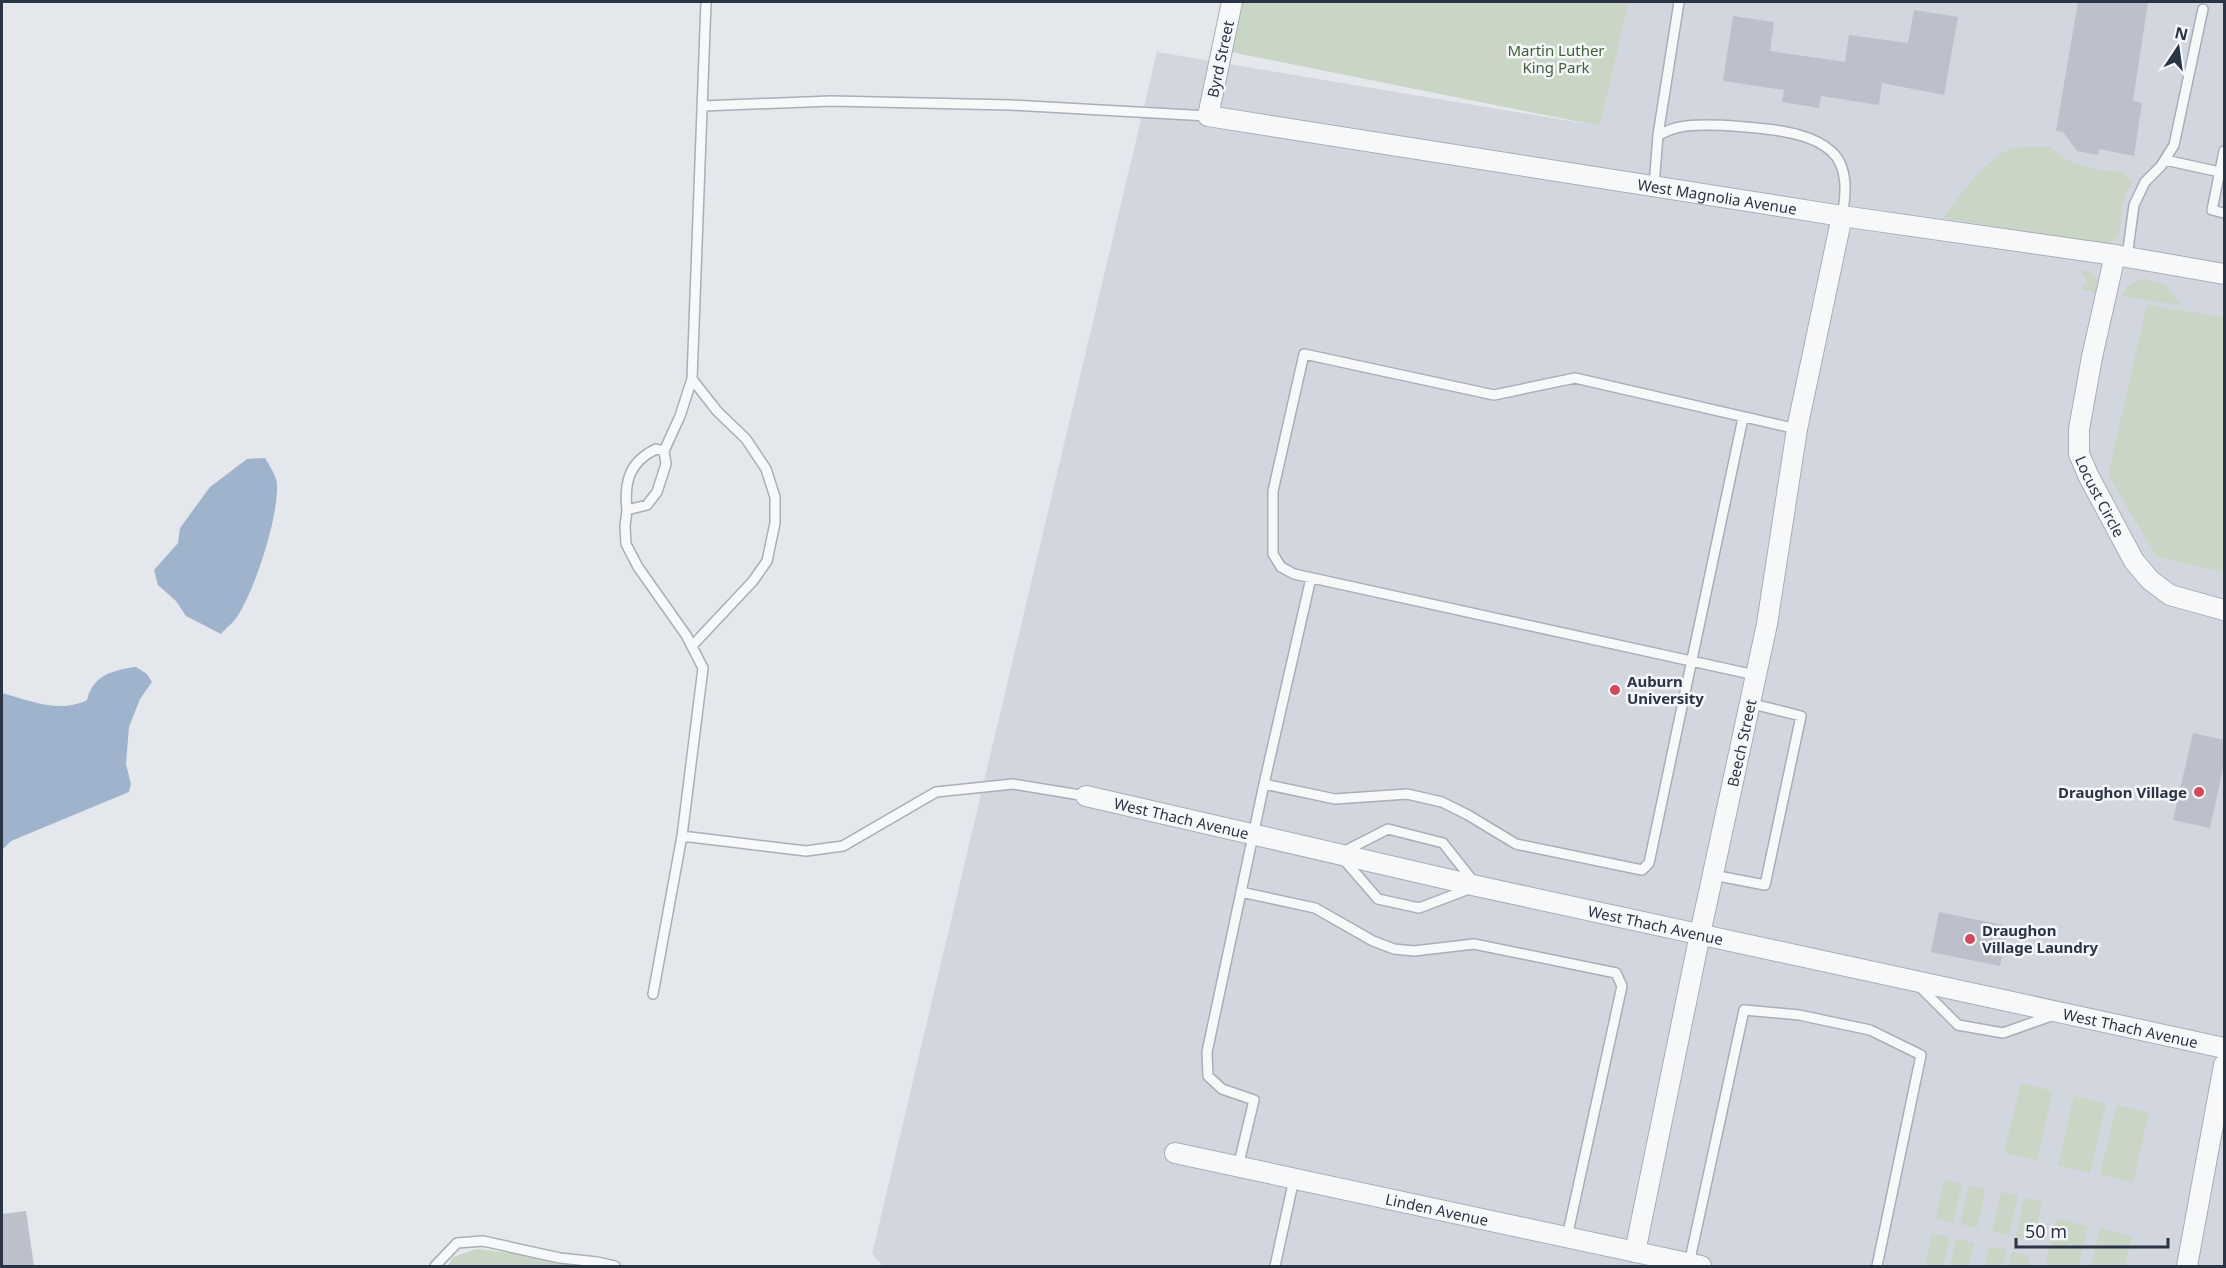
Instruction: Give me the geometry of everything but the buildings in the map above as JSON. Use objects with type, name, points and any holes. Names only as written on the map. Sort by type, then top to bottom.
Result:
[{"type":"street","name":"Byrd Street","points":[[1208,116],[1232,2]]},
{"type":"street","name":"West Magnolia Avenue","points":[[1208,116],[1842,216],[2121,256],[2224,274]]},
{"type":"street","name":"Beech Street","points":[[1634,1255],[1767,624],[1797,429],[1842,216]]},
{"type":"street","name":"Locust Circle","points":[[2121,256],[2088,378],[2079,429],[2079,453],[2089,477],[2134,561],[2150,580],[2170,595],[2224,610]]},
{"type":"street","name":"West Thach Avenue","points":[[1086,796],[1477,886],[2224,1048]]},
{"type":"street","points":[[2187,1266],[2224,1065]]},
{"type":"street","name":"Linden Avenue","points":[[1175,1153],[1567,1237],[1634,1255],[1695,1265]]},
{"type":"lane","points":[[627,510],[647,505],[657,492],[666,464],[664,452],[680,416],[692,379],[706,2]]},
{"type":"lane","points":[[1654,186],[1658,135],[1679,2]]},
{"type":"lane","points":[[2121,256],[2134,205],[2145,182],[2174,146],[2203,9]]},
{"type":"lane","points":[[703,106],[831,101],[1011,105],[1208,116]]},
{"type":"lane","points":[[1658,135],[1680,127],[1715,126],[1798,134],[1819,142],[1833,152],[1842,169],[1845,193],[1842,216]]},
{"type":"lane","points":[[2224,152],[2212,210],[2224,213]]},
{"type":"lane","points":[[2164,160],[2220,172]]},
{"type":"lane","points":[[1755,675],[1294,574],[1281,567],[1273,554],[1273,491],[1304,354],[1494,394],[1575,378],[1797,429]]},
{"type":"lane","points":[[692,379],[717,411],[747,439],[766,469],[775,497],[775,523],[767,561],[753,581],[692,646]]},
{"type":"lane","points":[[1264,784],[1335,799],[1407,794],[1442,802],[1516,844],[1642,870],[1649,863],[1743,418]]},
{"type":"lane","points":[[653,994],[682,836],[703,668],[692,646],[638,567],[626,544],[626,494],[630,473],[642,456],[656,449],[664,452]]},
{"type":"lane","points":[[1238,1167],[1254,1100],[1222,1089],[1208,1076],[1207,1052],[1252,834],[1311,578]]},
{"type":"lane","points":[[1713,875],[1765,885],[1801,716],[1749,704]]},
{"type":"lane","points":[[682,836],[806,851],[843,846],[936,792],[1013,784],[1086,796]]},
{"type":"lane","points":[[1388,829],[1443,843],[1477,886],[1419,908],[1378,899],[1339,854],[1388,829]]},
{"type":"lane","points":[[1241,892],[1315,908],[1373,941],[1394,949],[1414,951],[1474,944],[1616,973],[1622,987],[1567,1237]]},
{"type":"lane","points":[[1913,980],[1958,1024],[2003,1033],[2065,1012]]},
{"type":"lane","points":[[1695,1265],[1744,1010],[1799,1015],[1870,1030],[1922,1055],[1877,1266]]},
{"type":"lane","points":[[1275,1266],[1294,1179]]},
{"type":"lane","points":[[435,1266],[457,1243],[483,1241],[560,1258],[615,1266]]},
{"type":"shaded area","name":"Auburn University","points":[[1629,2],[2224,2],[2224,1266],[883,1266],[872,1254],[1157,52],[1600,126]]},
{"type":"green space","name":"Martin Luther King Park","points":[[1242,2],[1629,2],[1600,126],[1231,52]]},
{"type":"green space","points":[[2051,147],[2076,164],[2124,173],[2132,182],[2123,202],[2119,233],[2113,241],[2099,244],[1944,218],[1964,190],[1991,161],[2009,149]]},
{"type":"green space","points":[[2081,270],[2093,275],[2099,285],[2100,294],[2081,288],[2087,283]]},
{"type":"green space","points":[[2142,279],[2165,284],[2180,303],[2177,305],[2122,296],[2128,286]]},
{"type":"green space","points":[[2147,305],[2224,317],[2224,572],[2157,557],[2108,475]]},
{"type":"green space","points":[[2021,1083],[2053,1091],[2037,1160],[2004,1153]]},
{"type":"green space","points":[[2074,1096],[2106,1104],[2090,1173],[2058,1165]]},
{"type":"green space","points":[[2117,1105],[2149,1113],[2133,1182],[2100,1175]]},
{"type":"green space","points":[[1944,1180],[1962,1184],[1953,1223],[1936,1218]]},
{"type":"green space","points":[[1969,1185],[1986,1189],[1977,1228],[1960,1224]]},
{"type":"green space","points":[[2001,1192],[2018,1196],[2009,1236],[1992,1231]]},
{"type":"green space","points":[[2024,1198],[2042,1202],[2033,1241],[2016,1237]]},
{"type":"green space","points":[[2056,1218],[2088,1226],[2079,1266],[2045,1266]]},
{"type":"green space","points":[[2100,1228],[2132,1236],[2125,1266],[2091,1266]]},
{"type":"green space","points":[[1932,1233],[1950,1237],[1943,1266],[1925,1266]]},
{"type":"green space","points":[[1956,1239],[1974,1243],[1968,1266],[1950,1266]]},
{"type":"green space","points":[[1989,1246],[2006,1250],[2003,1266],[1984,1266]]},
{"type":"green space","points":[[477,1249],[575,1261],[581,1266],[448,1266],[453,1257]]},
{"type":"green space","points":[[2012,1252],[2030,1256],[2028,1266],[2009,1266]]},
{"type":"water","points":[[265,458],[277,483],[277,497],[270,533],[244,605],[221,634],[186,616],[176,601],[158,585],[154,570],[178,543],[180,528],[210,487],[247,459]]},
{"type":"water","points":[[136,667],[147,674],[152,682],[140,699],[129,727],[126,764],[131,784],[129,792],[11,841],[2,850],[2,693],[55,706],[77,704],[87,700],[94,685],[105,675]]},
{"type":"place","name":"Auburn University","points":[[1615,690]]},
{"type":"place","name":"Draughon Village","points":[[2199,792]]},
{"type":"place","name":"Draughon Village Laundry","points":[[1970,939]]}]
